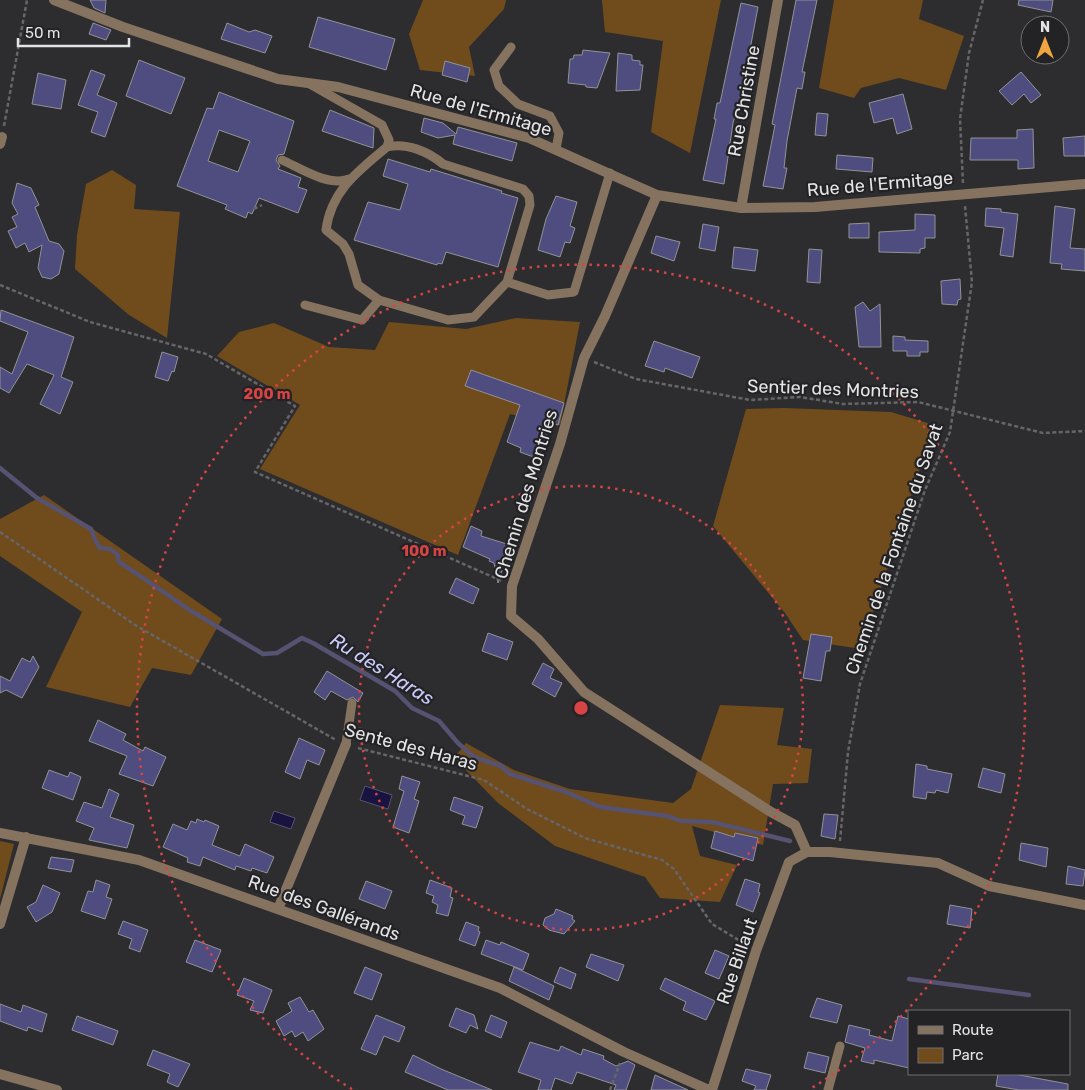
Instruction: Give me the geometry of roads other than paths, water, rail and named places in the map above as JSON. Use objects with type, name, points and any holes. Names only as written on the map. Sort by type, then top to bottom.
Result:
[{"type":"street","name":"Rue de l'Ermitage","points":[[54,0],[123,27],[278,79],[338,87],[528,138],[656,195],[742,208],[815,208],[964,193],[1085,184]]},
{"type":"street","name":"Rue Christine","points":[[742,208],[778,0]]},
{"type":"street","name":"Chemin des Montries","points":[[656,195],[605,316],[584,358],[560,444],[512,586],[511,616],[538,639],[584,692],[771,812],[795,824],[807,852]]},
{"type":"street","points":[[278,909],[346,744]]},
{"type":"street","name":"Rue des Gallérands","points":[[0,833],[138,860],[500,988],[624,1052],[710,1090]]},
{"type":"street","points":[[0,924],[26,837]]},
{"type":"street","points":[[807,852],[839,853],[938,863],[989,886],[1085,905]]},
{"type":"street","name":"Rue Billaut","points":[[710,1090],[756,951],[789,862],[807,852]]},
{"type":"street","points":[[0,1074],[57,1090]]},
{"type":"lane","points":[[511,47],[494,70],[500,86],[518,104],[550,116],[559,133],[556,149]]},
{"type":"lane","points":[[308,83],[382,125],[389,140],[386,147],[348,179],[336,196],[326,230],[343,244],[349,254],[358,285],[379,300],[448,320],[474,317],[507,282],[530,206],[527,193],[523,189],[443,164],[436,156],[403,146],[386,147]]},
{"type":"lane","points":[[282,160],[330,181],[348,179]]},
{"type":"lane","points":[[507,282],[548,295],[574,292],[610,173]]},
{"type":"lane","points":[[304,305],[362,320],[379,300]]},
{"type":"lane","points":[[346,744],[352,703]]},
{"type":"lane","points":[[828,1090],[840,1046]]},
{"type":"waterway","name":"Ru des Haras","points":[[0,468],[37,498],[91,529],[100,548],[110,549],[118,555],[118,561],[191,611],[263,654],[277,653],[302,638],[313,643],[395,691],[412,708],[439,721],[458,743],[474,757],[501,766],[510,774],[566,792],[600,807],[667,816],[681,821],[712,822],[790,841]]},
{"type":"waterway","name":"Ru des Haras","points":[[909,979],[1029,995]]}]
